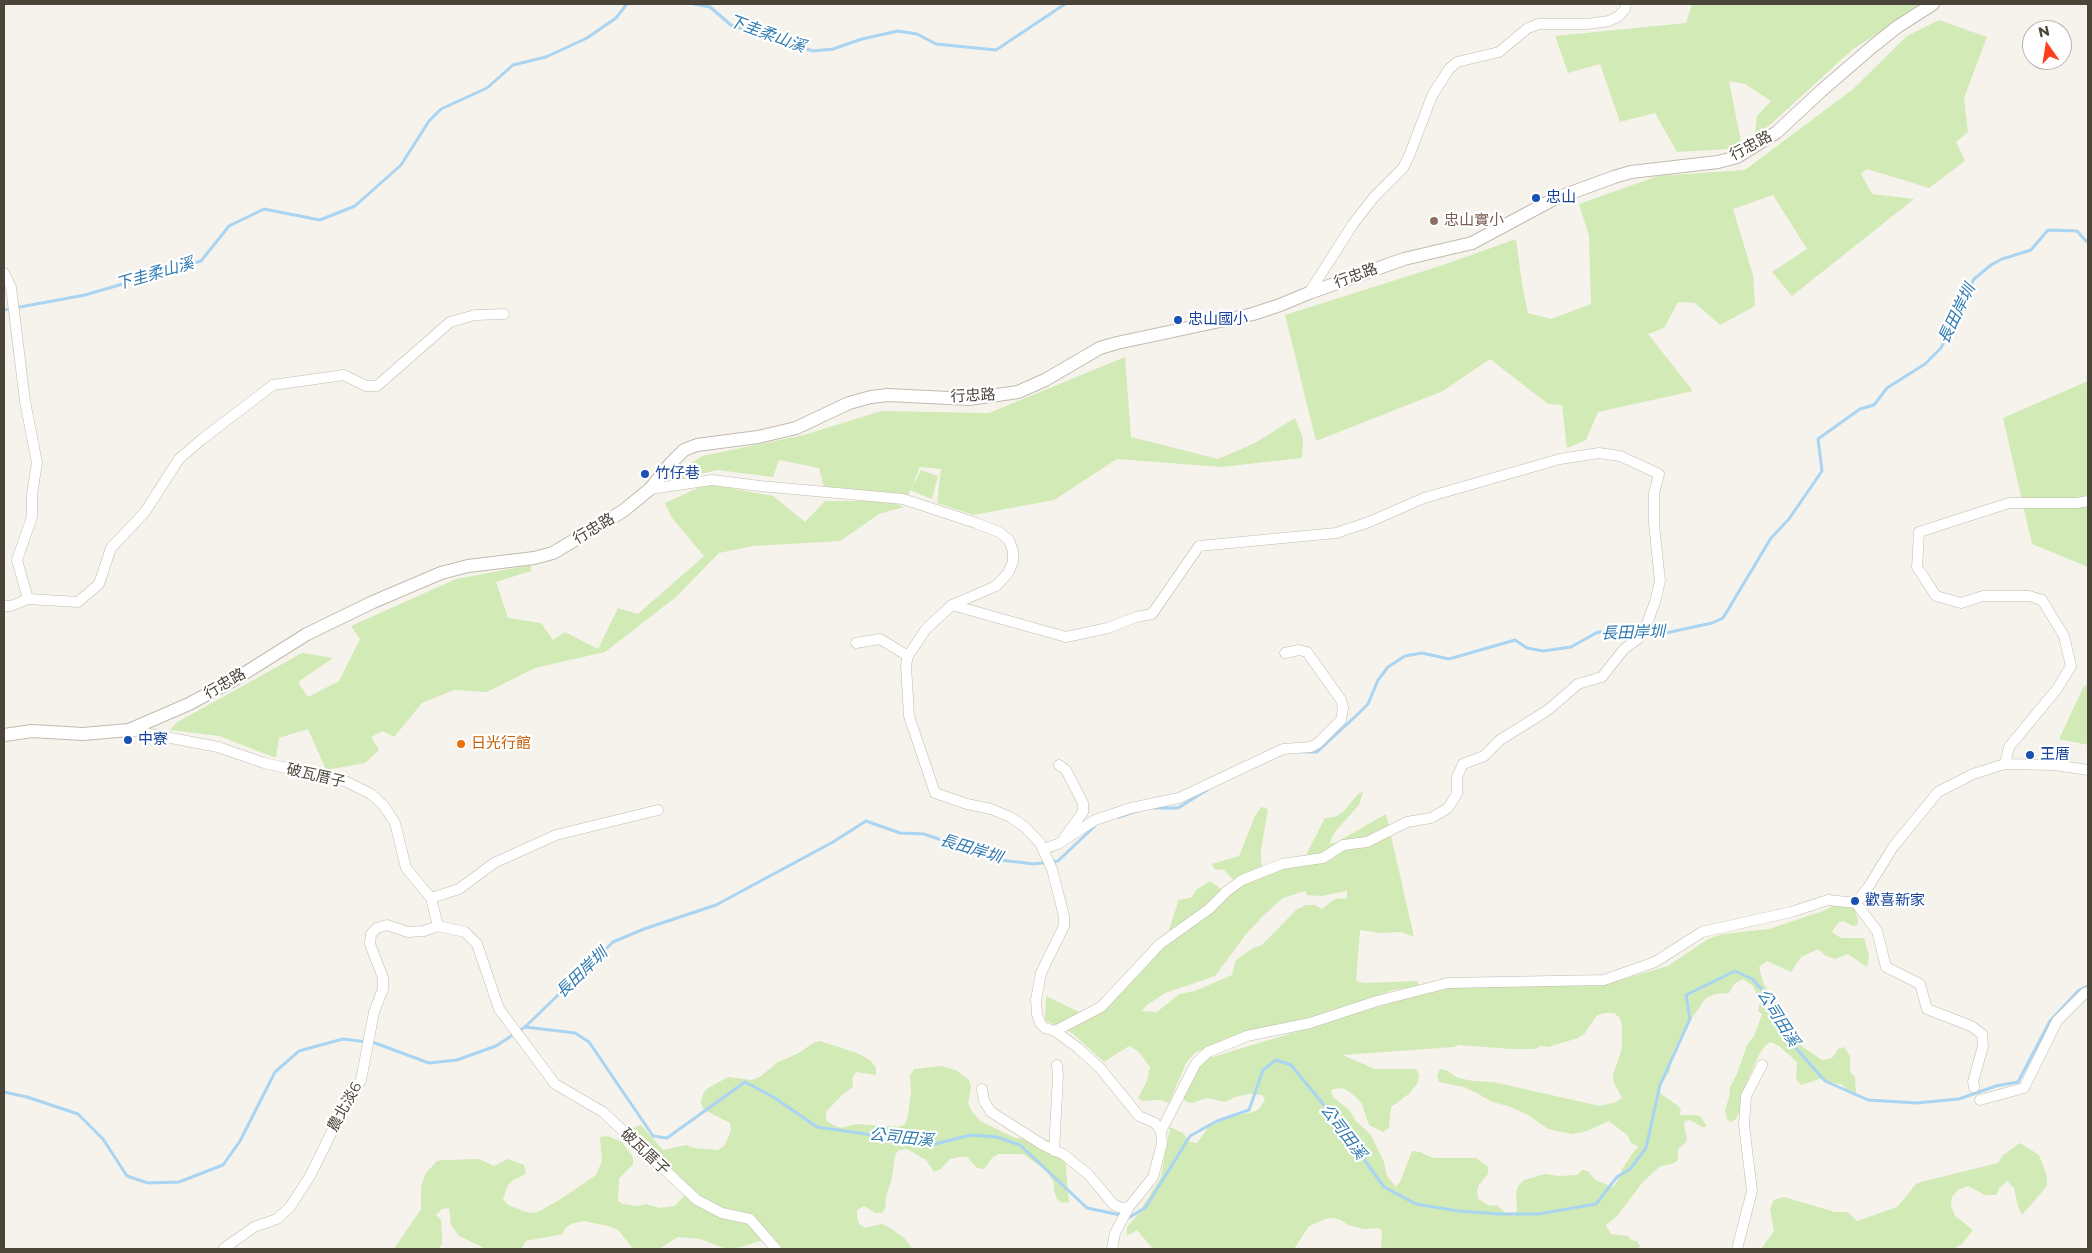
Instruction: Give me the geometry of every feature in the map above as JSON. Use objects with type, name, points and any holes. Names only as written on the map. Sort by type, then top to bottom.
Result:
[{"type":"street","points":[[1309,293],[1353,224],[1374,197],[1403,168],[1410,156],[1432,96],[1449,69],[1457,62],[1500,52],[1528,28],[1539,24],[1587,24],[1609,21],[1619,16],[1625,9],[1626,4]]},
{"type":"street","name":"行忠路","points":[[4,735],[32,731],[83,734],[129,730],[189,704],[237,678],[307,634],[373,602],[442,573],[468,566],[534,558],[552,553],[623,511],[650,489],[684,450],[697,444],[758,437],[796,428],[849,403],[871,396],[888,394],[969,399],[1018,392],[1045,380],[1100,348],[1252,314],[1404,259],[1472,243],[1554,199],[1614,177],[1631,172],[1718,162],[1737,157],[1778,132],[1821,91],[1872,47],[1897,27],[1933,4]]},
{"type":"street","points":[[4,273],[11,287],[25,401],[37,463],[32,494],[32,517],[17,560],[28,599]]},
{"type":"street","points":[[4,606],[11,606],[28,599],[78,602],[99,584],[111,548],[145,512],[180,459],[201,440],[273,385],[344,375],[366,386],[376,386],[450,322],[475,315],[504,314]]},
{"type":"street","points":[[952,605],[1066,637],[1108,628],[1136,617],[1152,614],[1199,546],[1336,533],[1369,522],[1424,498],[1560,459],[1600,453],[1620,456],[1659,474],[1654,493],[1654,524],[1660,581],[1655,602],[1646,626],[1639,638],[1624,649],[1602,677],[1578,684],[1548,710],[1500,740],[1484,756],[1463,764],[1457,777],[1457,794],[1448,808],[1431,818],[1407,822],[1367,842],[1342,845],[1323,858],[1282,864],[1242,880],[1227,891],[1209,909],[1160,944],[1101,1006],[1055,1031]]},
{"type":"street","points":[[650,489],[712,480],[903,499],[999,532],[1009,540],[1013,550],[1013,562],[1008,573],[996,586],[952,605],[926,629],[908,656],[906,665],[909,716],[935,793],[1010,816],[1025,826],[1040,843],[1052,869],[1064,916],[1064,926],[1041,973],[1036,1000],[1040,1023],[1044,1028],[1055,1031],[1100,1068],[1139,1116],[1155,1123],[1161,1131]]},
{"type":"street","points":[[2005,764],[2009,747],[2057,689],[2071,666],[2064,636],[2042,600],[2029,596],[1983,596],[1962,603],[1936,596],[1917,567],[1919,532],[2010,503],[2077,503],[2088,501]]},
{"type":"street","points":[[856,642],[880,639],[908,656]]},
{"type":"street","points":[[1044,852],[1095,820],[1131,808],[1179,798],[1282,749],[1311,747],[1318,743],[1341,720],[1343,708],[1341,700],[1307,652],[1299,650],[1285,653]]},
{"type":"street","name":"破瓦厝子","points":[[129,730],[218,747],[264,763],[345,781],[371,794],[384,806],[396,823],[406,868],[430,898],[438,926],[465,932],[477,944],[500,1010],[555,1084],[603,1112],[697,1200],[722,1212],[750,1219],[776,1249]]},
{"type":"street","points":[[1856,903],[1870,886],[1893,847],[1938,792],[1973,774],[2005,764],[2055,765],[2088,770]]},
{"type":"street","points":[[1058,844],[1083,812],[1083,803],[1077,791],[1066,770],[1059,765]]},
{"type":"street","points":[[430,898],[459,888],[494,862],[556,835],[658,810]]},
{"type":"street","points":[[1112,1249],[1115,1233],[1128,1208],[1153,1177],[1162,1144],[1161,1131],[1196,1063],[1208,1052],[1247,1036],[1310,1023],[1378,1001],[1448,983],[1604,980],[1655,962],[1702,932],[1792,912],[1828,900],[1856,903],[1877,932],[1886,967],[1920,984],[1927,1009],[1971,1026],[1982,1034],[1983,1046],[1973,1082],[1974,1088]]},
{"type":"street","name":"農北淡6","points":[[223,1249],[254,1227],[277,1219],[290,1207],[310,1176],[345,1105],[361,1080],[374,1012],[383,989],[382,978],[370,944],[371,934],[378,928],[387,925],[408,932],[424,931],[438,926]]},
{"type":"street","points":[[1980,1100],[2024,1088],[2057,1021],[2088,992]]},
{"type":"street","points":[[1054,1151],[1057,1065]]},
{"type":"street","points":[[1737,1249],[1752,1191],[1744,1125],[1746,1096],[1762,1065]]},
{"type":"street","points":[[982,1088],[984,1101],[991,1112],[1043,1145],[1063,1154],[1088,1174],[1114,1205],[1128,1208]]},
{"type":"green space","points":[[1692,4],[1930,4],[1913,11],[1853,49],[1771,124],[1755,135],[1757,116],[1771,101],[1745,84],[1729,81],[1741,142],[1729,149],[1677,152],[1655,113],[1620,122],[1600,64],[1568,73],[1555,36],[1686,23]]},
{"type":"green space","points":[[1939,20],[1987,37],[1964,98],[1968,132],[1956,142],[1965,161],[1929,188],[1867,169],[1861,174],[1872,194],[1914,199],[1792,296],[1772,272],[1807,249],[1773,195],[1733,209],[1753,275],[1755,306],[1720,325],[1695,303],[1678,302],[1664,328],[1648,334],[1693,391],[1598,412],[1586,440],[1567,448],[1562,405],[1548,404],[1490,359],[1443,391],[1316,441],[1285,315],[1443,265],[1516,239],[1528,313],[1551,319],[1591,304],[1589,236],[1579,204],[1658,176],[1745,170],[1852,90],[1907,36]]},
{"type":"green space","points":[[1125,357],[1131,437],[1218,459],[1255,443],[1295,418],[1303,438],[1302,458],[1221,467],[1117,459],[1054,500],[973,515],[937,503],[941,469],[920,467],[911,489],[921,470],[938,476],[932,499],[910,490],[908,496],[824,488],[819,468],[779,460],[773,477],[718,470],[682,478],[666,479],[702,456],[804,435],[881,411],[989,413]]},
{"type":"green space","points":[[2088,381],[2088,567],[2032,544],[2003,418]]},
{"type":"green space","points":[[707,484],[773,496],[805,522],[825,501],[888,501],[904,507],[879,514],[840,541],[753,546],[719,553],[676,597],[605,652],[535,668],[487,692],[454,690],[422,703],[394,737],[383,731],[371,737],[379,750],[365,763],[326,770],[308,729],[279,738],[276,758],[219,736],[170,730],[176,723],[302,653],[333,658],[298,682],[308,697],[339,681],[360,639],[351,626],[456,579],[531,565],[531,571],[496,582],[508,618],[541,623],[553,640],[565,632],[598,649],[618,608],[638,614],[704,556],[672,518],[665,503]]},
{"type":"green space","points":[[2088,685],[2088,745],[2059,739],[2084,686]]},
{"type":"green space","points":[[1363,792],[1359,805],[1334,833],[1329,844],[1337,842],[1386,814],[1414,937],[1401,932],[1381,933],[1360,930],[1356,981],[1364,983],[1417,981],[1420,986],[1393,990],[1323,1015],[1234,1037],[1196,1052],[1186,1063],[1169,1103],[1160,1100],[1142,1101],[1138,1098],[1147,1081],[1150,1067],[1138,1051],[1129,1046],[1104,1062],[1072,1033],[1045,1020],[1046,996],[1081,1013],[1093,1007],[1168,933],[1178,902],[1176,901],[1192,897],[1196,890],[1210,881],[1221,889],[1227,887],[1233,879],[1224,870],[1214,869],[1212,864],[1239,856],[1255,816],[1261,807],[1268,809],[1261,850],[1263,868],[1306,855],[1325,818],[1335,817],[1343,812],[1358,794]],"holes":[[[1305,891],[1307,895],[1321,896],[1347,891],[1347,898],[1335,899],[1322,909],[1315,905],[1306,905],[1296,910],[1262,945],[1253,948],[1236,960],[1232,975],[1195,991],[1179,994],[1157,1012],[1142,1011],[1147,1005],[1165,993],[1215,976],[1247,933],[1283,898]]]},
{"type":"green space","points":[[1835,904],[1851,906],[1855,910],[1858,920],[1857,925],[1853,926],[1843,921],[1838,923],[1832,932],[1841,938],[1864,938],[1869,956],[1867,967],[1848,954],[1835,959],[1826,956],[1818,949],[1801,957],[1791,972],[1767,961],[1759,967],[1763,982],[1771,996],[1784,1011],[1778,1025],[1784,1034],[1822,1060],[1832,1058],[1838,1049],[1844,1047],[1850,1056],[1850,1072],[1855,1077],[1856,1094],[1852,1094],[1841,1084],[1832,1083],[1823,1078],[1801,1085],[1796,1078],[1797,1062],[1779,1046],[1770,1042],[1760,1053],[1747,1083],[1749,1092],[1736,1119],[1731,1122],[1727,1119],[1725,1110],[1730,1087],[1737,1074],[1747,1045],[1754,1036],[1762,1014],[1758,1011],[1760,1001],[1753,986],[1743,979],[1734,984],[1729,993],[1716,994],[1706,998],[1683,1031],[1672,1054],[1670,1071],[1659,1087],[1660,1093],[1681,1110],[1679,1115],[1696,1115],[1701,1117],[1707,1127],[1702,1127],[1690,1120],[1685,1121],[1684,1126],[1687,1137],[1686,1142],[1678,1149],[1678,1160],[1659,1167],[1642,1183],[1618,1215],[1606,1225],[1611,1234],[1628,1236],[1631,1240],[1637,1241],[1640,1246],[1638,1249],[1381,1249],[1382,1231],[1379,1228],[1364,1229],[1348,1225],[1339,1219],[1328,1218],[1309,1226],[1294,1249],[1153,1249],[1137,1230],[1127,1236],[1127,1227],[1138,1214],[1161,1177],[1170,1127],[1183,1133],[1189,1142],[1197,1143],[1209,1126],[1256,1111],[1265,1099],[1262,1095],[1249,1094],[1235,1097],[1225,1102],[1207,1098],[1192,1103],[1186,1102],[1182,1097],[1203,1060],[1440,988],[1484,982],[1600,986],[1668,966],[1708,939],[1723,934],[1769,929],[1826,910]],"holes":[[[1614,1013],[1620,1018],[1622,1025],[1622,1048],[1613,1075],[1614,1083],[1622,1098],[1616,1102],[1600,1106],[1493,1082],[1458,1078],[1446,1070],[1440,1069],[1437,1076],[1439,1082],[1463,1087],[1492,1102],[1508,1106],[1528,1115],[1548,1129],[1572,1134],[1587,1131],[1609,1121],[1628,1136],[1631,1143],[1639,1147],[1622,1169],[1613,1187],[1595,1180],[1588,1171],[1582,1170],[1577,1175],[1560,1176],[1545,1174],[1524,1180],[1518,1186],[1516,1193],[1517,1210],[1514,1216],[1507,1214],[1496,1205],[1490,1206],[1478,1199],[1477,1191],[1479,1185],[1488,1174],[1488,1167],[1476,1158],[1433,1158],[1420,1152],[1412,1151],[1401,1180],[1396,1187],[1387,1176],[1384,1162],[1371,1135],[1356,1121],[1349,1110],[1333,1097],[1331,1090],[1345,1089],[1356,1097],[1362,1104],[1369,1125],[1383,1132],[1389,1128],[1391,1107],[1410,1093],[1418,1082],[1419,1075],[1416,1069],[1375,1069],[1342,1055],[1454,1047],[1459,1045],[1512,1049],[1548,1047],[1578,1038],[1585,1033],[1597,1015]]]},
{"type":"green space","points":[[820,1041],[857,1053],[871,1061],[876,1068],[876,1075],[856,1072],[852,1079],[853,1087],[842,1095],[826,1112],[826,1120],[833,1125],[841,1128],[856,1124],[899,1127],[905,1124],[908,1116],[911,1092],[910,1076],[914,1069],[940,1066],[956,1070],[969,1080],[971,1087],[968,1103],[980,1121],[1015,1138],[1053,1140],[1065,1158],[1069,1202],[1062,1203],[1057,1199],[1054,1183],[1046,1170],[1023,1154],[998,1154],[992,1158],[984,1169],[977,1168],[967,1157],[959,1157],[950,1159],[941,1169],[934,1172],[926,1160],[907,1149],[899,1150],[895,1155],[892,1178],[885,1200],[886,1207],[882,1213],[875,1213],[864,1206],[857,1210],[857,1217],[859,1224],[865,1228],[882,1224],[889,1227],[904,1238],[913,1249],[773,1249],[767,1243],[760,1241],[727,1249],[700,1239],[678,1237],[659,1249],[633,1249],[619,1231],[612,1227],[585,1221],[573,1223],[565,1228],[563,1234],[526,1241],[521,1249],[486,1249],[459,1236],[451,1225],[449,1208],[442,1209],[436,1215],[441,1220],[442,1236],[442,1244],[438,1249],[394,1249],[421,1209],[421,1187],[426,1173],[437,1161],[479,1159],[494,1166],[508,1159],[524,1165],[526,1174],[513,1180],[508,1185],[503,1199],[508,1205],[523,1211],[530,1213],[538,1212],[596,1175],[602,1161],[600,1137],[608,1136],[622,1142],[633,1157],[633,1164],[619,1179],[618,1201],[623,1204],[638,1206],[646,1204],[660,1208],[675,1206],[685,1195],[680,1176],[628,1130],[641,1125],[663,1150],[686,1145],[694,1148],[718,1150],[724,1146],[728,1138],[731,1130],[730,1123],[703,1109],[701,1102],[703,1094],[708,1088],[728,1077],[751,1080],[760,1077],[778,1062]]},
{"type":"green space","points":[[2020,1143],[2039,1155],[2047,1176],[2047,1186],[2022,1215],[2018,1207],[2014,1188],[2007,1181],[2000,1187],[1996,1195],[1985,1195],[1968,1186],[1958,1190],[1952,1197],[1951,1206],[1955,1216],[1973,1230],[1962,1244],[1953,1249],[1761,1249],[1774,1231],[1770,1209],[1774,1200],[1784,1197],[1835,1212],[1847,1212],[1857,1221],[1897,1207],[1917,1183],[1998,1163],[2003,1155]]},
{"type":"waterway","name":"下圭柔山溪","points":[[4,310],[85,295],[201,261],[229,226],[264,209],[320,220],[355,206],[401,165],[429,121],[441,109],[487,88],[513,65],[546,57],[587,38],[616,18],[627,4]]},
{"type":"waterway","name":"下圭柔山溪","points":[[694,4],[710,7],[731,25],[813,51],[833,49],[862,39],[898,31],[917,34],[936,44],[996,50],[1065,4]]},
{"type":"waterway","name":"長田岸圳","points":[[1304,752],[1317,752],[1358,714],[1368,704],[1378,680],[1388,667],[1405,656],[1422,653],[1449,659],[1515,640],[1527,648],[1543,651],[1571,647],[1598,632],[1661,634],[1712,623],[1723,618],[1771,538],[1789,519],[1822,471],[1818,439],[1860,409],[1874,405],[1887,388],[1925,364],[1941,348],[1974,279],[1991,265],[2002,259],[2031,250],[2048,230],[2077,231],[2086,241],[2088,240]]},
{"type":"waterway","name":"長田岸圳","points":[[1153,808],[1178,808],[1207,790]]},
{"type":"waterway","name":"長田岸圳","points":[[1119,817],[1137,811]]},
{"type":"waterway","name":"長田岸圳","points":[[4,1092],[27,1097],[78,1114],[103,1139],[127,1176],[148,1183],[179,1182],[223,1165],[240,1141],[275,1072],[299,1051],[343,1039],[375,1043],[429,1063],[457,1060],[496,1046],[525,1027],[613,942],[644,929],[716,905],[833,842],[866,821],[900,833],[924,834],[1000,860],[1034,864],[1058,861],[1095,826]]},
{"type":"waterway","name":"公司田溪","points":[[525,1027],[575,1033],[589,1042],[653,1136],[667,1138],[745,1082],[775,1098],[817,1127],[935,1144],[971,1135],[997,1137],[1020,1145],[1087,1208],[1130,1217],[1146,1207],[1190,1136],[1217,1121],[1249,1110],[1263,1070],[1276,1060],[1291,1065],[1333,1116],[1384,1187],[1416,1204],[1458,1211],[1538,1214],[1596,1204],[1617,1177],[1630,1169],[1646,1148],[1660,1085],[1690,1019],[1686,995],[1735,971],[1752,979],[1767,995],[1788,1039],[1825,1081],[1868,1100],[1917,1103],[1959,1099],[1996,1086],[2018,1082],[2050,1021],[2079,990],[2088,986]]},
{"type":"place","name":"忠山","points":[[1536,198]]},
{"type":"place","name":"忠山實小","points":[[1434,221]]},
{"type":"place","name":"忠山國小","points":[[1178,320]]},
{"type":"place","name":"竹仔巷","points":[[645,474]]},
{"type":"place","name":"中寮","points":[[128,740]]},
{"type":"place","name":"日光行館","points":[[461,744]]},
{"type":"place","name":"王厝","points":[[2030,755]]},
{"type":"place","name":"歡喜新家","points":[[1855,901]]}]
